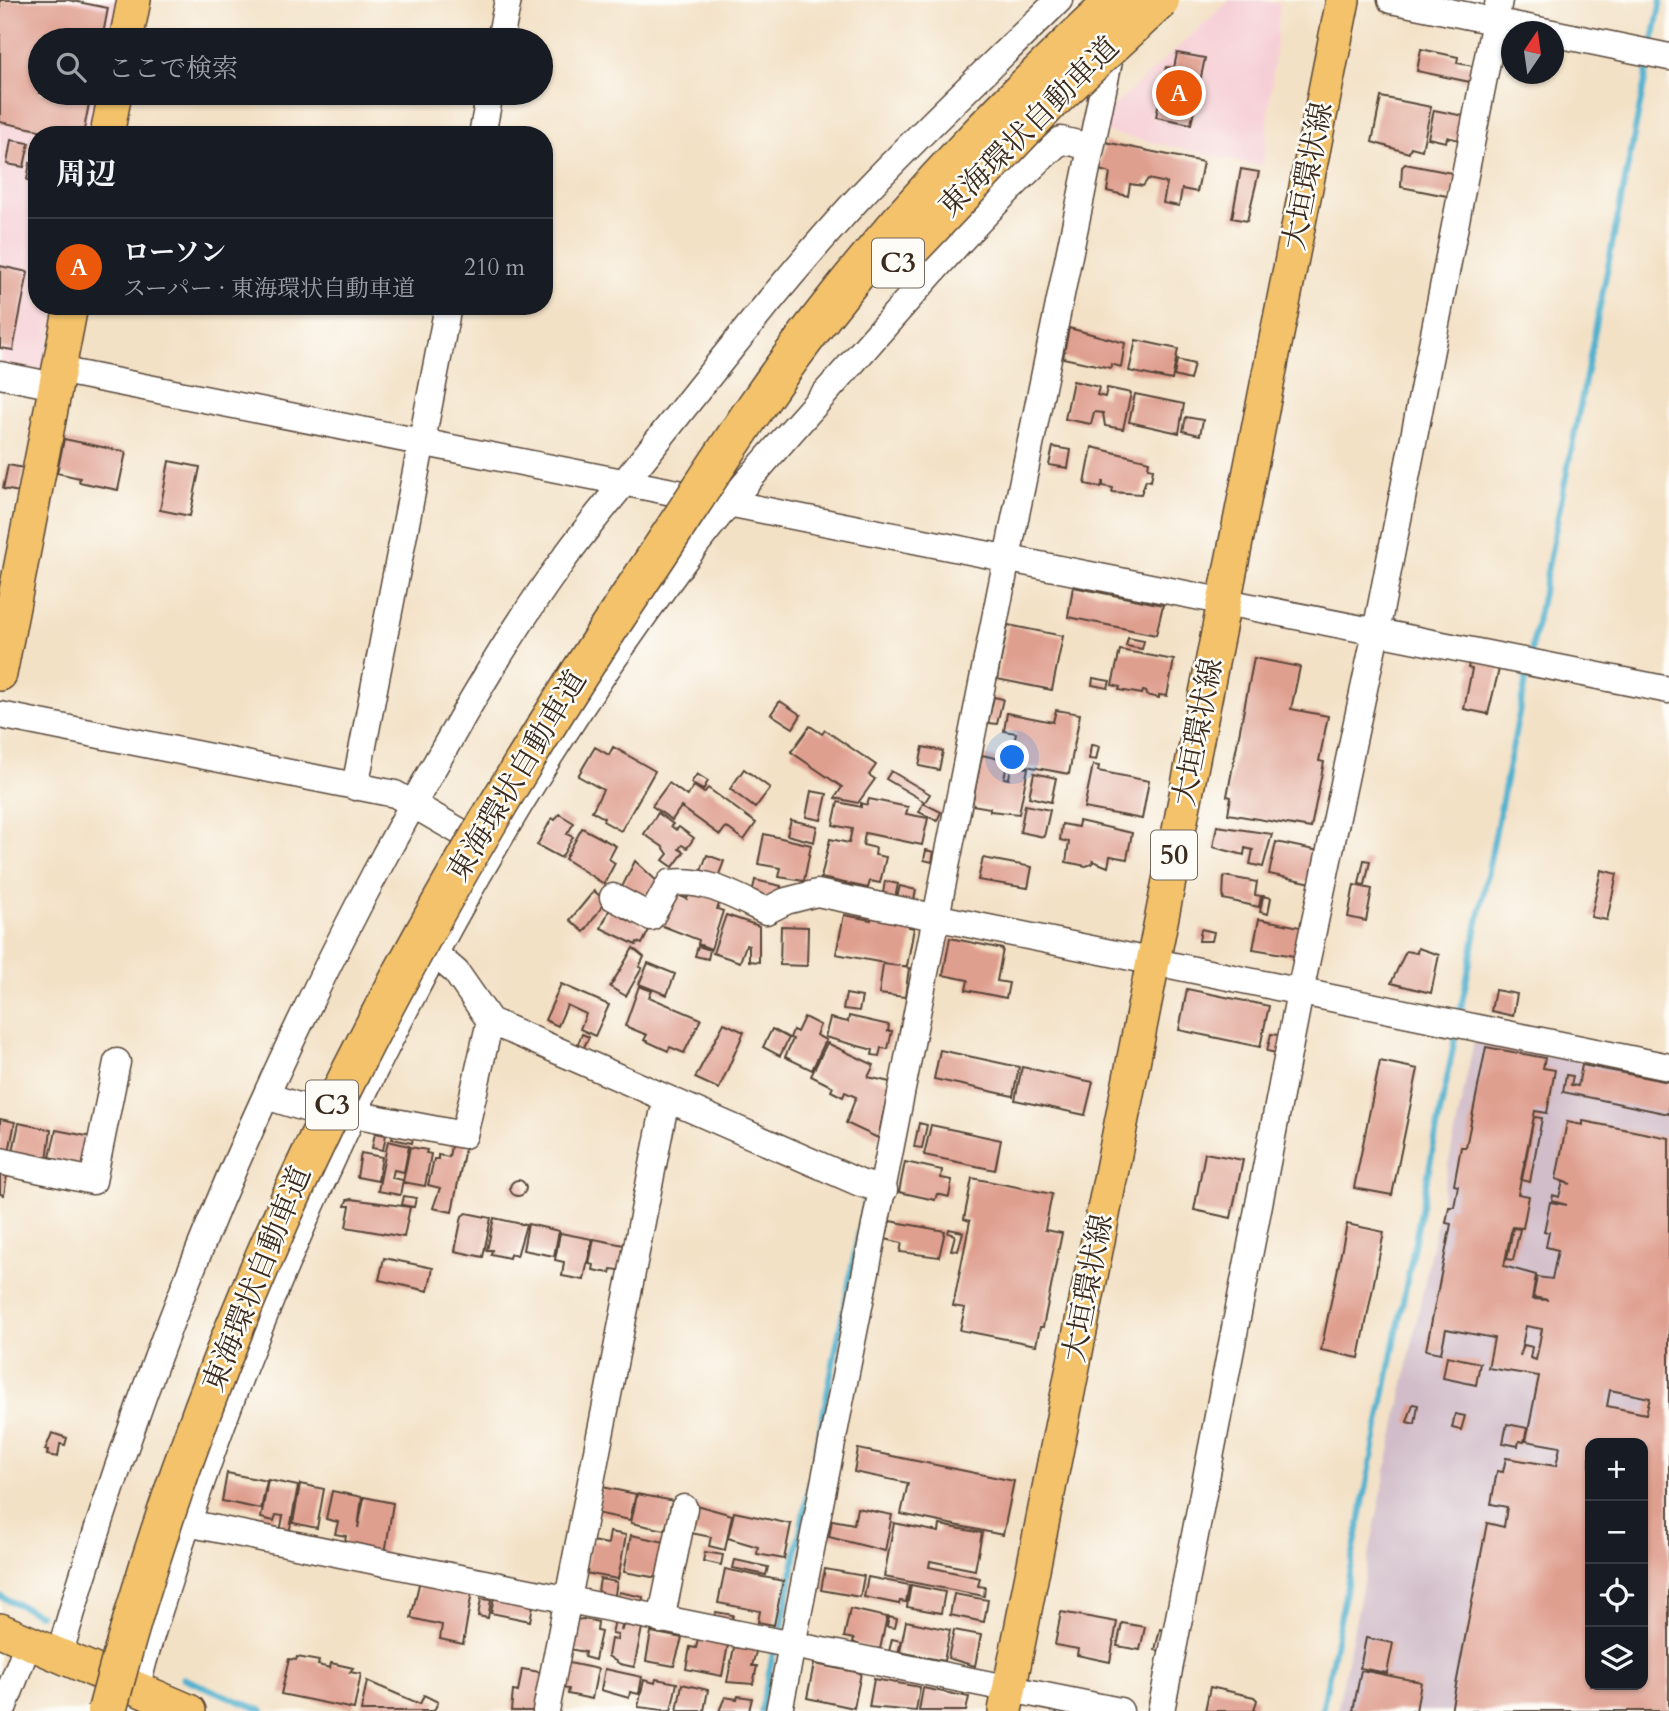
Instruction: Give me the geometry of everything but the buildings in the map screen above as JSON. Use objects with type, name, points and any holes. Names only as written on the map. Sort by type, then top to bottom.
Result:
[{"type":"highway","name":"東海環状自動車道","points":[[107,1711],[130,1625],[185,1458],[247,1293],[320,1129],[398,975],[487,819],[571,684],[735,434],[826,310],[905,215],[1009,100],[1116,0]]},
{"type":"highway","name":"東海環状自動車道","points":[[662,549],[847,320],[939,217],[1048,104],[1160,0]]},
{"type":"main road","points":[[128,28],[134,0]]},
{"type":"main road","name":"大垣環状線","points":[[1007,1700],[1343,0]]},
{"type":"main road","points":[[109,126],[113,105]]},
{"type":"main road","points":[[0,674],[70,315]]},
{"type":"main road","points":[[14,1636],[189,1711]]},
{"type":"street","points":[[502,28],[508,0]]},
{"type":"street","points":[[59,1656],[126,1442],[205,1239],[283,1055],[337,946],[413,804],[486,679],[556,570],[800,266],[854,204],[1059,0]]},
{"type":"street","points":[[779,1711],[1007,558],[1121,0]]},
{"type":"street","points":[[1391,0],[1497,10],[1669,57]]},
{"type":"street","points":[[1161,1711],[1300,992],[1376,632],[1497,10]]},
{"type":"street","points":[[484,126],[488,105]]},
{"type":"street","points":[[940,116],[1014,182]]},
{"type":"street","points":[[137,1688],[187,1523],[232,1395],[278,1282],[353,1114],[435,954],[494,851],[617,656],[682,562],[730,503],[1014,182],[1061,140],[1091,148]]},
{"type":"street","points":[[355,787],[446,315]]},
{"type":"street","points":[[0,375],[57,378],[421,444],[1669,690]]},
{"type":"street","points":[[0,715],[395,794],[494,851]]},
{"type":"street","points":[[613,897],[651,917],[670,884],[687,881],[709,884],[766,911],[786,901],[817,893],[1669,1067]]},
{"type":"street","points":[[435,954],[456,972],[490,1021],[860,1183],[884,1190]]},
{"type":"street","points":[[266,1096],[308,1110],[353,1114],[464,1135],[490,1021]]},
{"type":"street","points":[[0,1161],[93,1181],[117,1062]]},
{"type":"street","points":[[546,1711],[663,1114],[671,1100]]},
{"type":"street","points":[[661,1620],[684,1508]]},
{"type":"street","points":[[187,1523],[792,1647],[1007,1700],[1120,1711]]},
{"type":"street","points":[[2,1711],[14,1636]]},
{"type":"shaded area","points":[[0,0],[118,0],[112,28],[28,28],[28,105],[97,105],[93,126],[28,126],[28,315],[55,315],[43,375],[0,366]]},
{"type":"shaded area","points":[[1230,0],[1258,0],[1280,4],[1263,167],[1103,131],[1108,111]]},
{"type":"shaded area","points":[[1474,1040],[1669,1079],[1669,1711],[1337,1711]]},
{"type":"waterway","points":[[1652,46],[1661,0]]},
{"type":"waterway","points":[[1530,657],[1649,60]]},
{"type":"waterway","points":[[1459,1018],[1528,668]]},
{"type":"waterway","points":[[1322,1711],[1457,1028]]},
{"type":"waterway","points":[[780,1634],[866,1196]]},
{"type":"waterway","points":[[0,1596],[40,1615]]},
{"type":"waterway","points":[[761,1711],[773,1653]]},
{"type":"waterway","points":[[183,1678],[263,1711]]},
{"type":"place","name":"ローソン","points":[[1179,93]]}]
